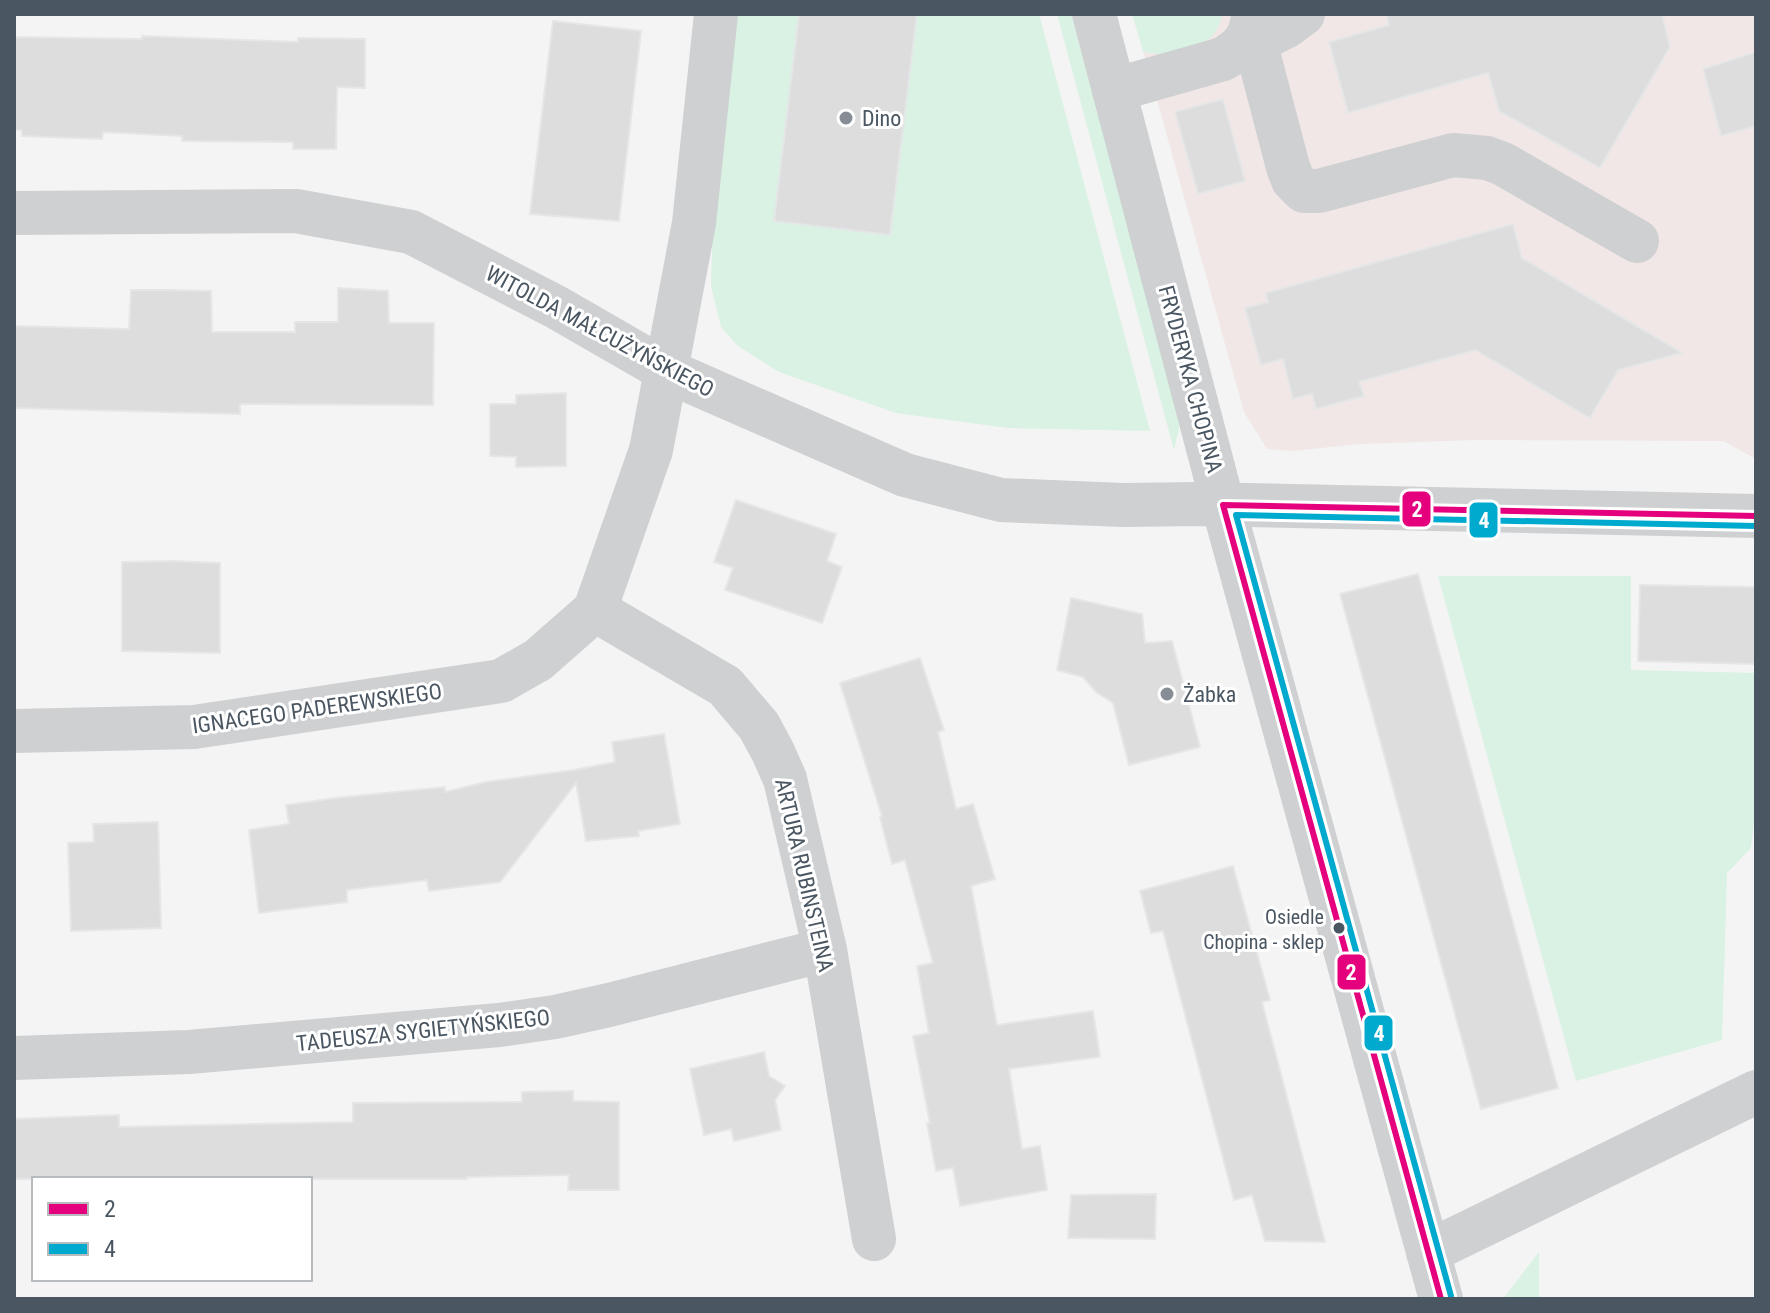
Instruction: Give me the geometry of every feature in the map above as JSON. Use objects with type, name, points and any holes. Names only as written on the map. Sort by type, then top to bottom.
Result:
[{"type":"street","points":[[595,610],[651,450],[694,223],[716,14]]},
{"type":"street","name":"FRYDERYKA CHOPINA","points":[[1094,14],[1209,442],[1223,505],[1441,1299]]},
{"type":"street","points":[[1114,90],[1223,59],[1249,34],[1303,14]]},
{"type":"street","points":[[1249,34],[1288,167],[1293,180],[1304,191],[1319,191],[1453,155],[1487,158],[1637,241]]},
{"type":"street","name":"WITOLDA MAŁCUŻYŃSKIEGO","points":[[14,213],[296,211],[411,232],[556,307],[667,371],[905,475],[1001,500],[1123,505],[1756,516]]},
{"type":"street","name":"IGNACEGO PADEREWSKIEGO","points":[[14,731],[194,727],[501,681],[538,660],[595,610]]},
{"type":"street","name":"ARTURA RUBINSTEINA","points":[[595,610],[725,686],[759,726],[785,779],[825,950],[874,1239]]},
{"type":"street","name":"TADEUSZA SYGIETYŃSKIEGO","points":[[14,1058],[189,1052],[499,1025],[609,1005],[825,950]]},
{"type":"street","points":[[1428,1252],[1756,1092]]},
{"type":"shaded area","points":[[1133,14],[1756,14],[1756,459],[1723,441],[1476,440],[1359,444],[1293,451],[1267,449],[1244,412]]},
{"type":"green space","points":[[735,14],[1039,14],[1150,431],[1008,428],[896,413],[779,372],[738,346],[721,327],[711,286],[713,208]]},
{"type":"green space","points":[[1057,14],[1071,14],[1181,419],[1174,450]]},
{"type":"green space","points":[[1132,14],[1223,14],[1215,32],[1205,41],[1178,51],[1158,54],[1143,51]]},
{"type":"green space","points":[[1438,576],[1631,576],[1631,670],[1756,673],[1756,804],[1751,848],[1727,873],[1722,1040],[1576,1081]]},
{"type":"green space","points":[[1539,1252],[1539,1299],[1503,1299]]},
{"type":"building","name":"Dino","points":[[799,14],[917,14],[890,235],[774,221]]},
{"type":"building","points":[[1386,14],[1662,14],[1670,47],[1600,168],[1499,111],[1488,73],[1348,113],[1329,42],[1389,25]]},
{"type":"building","points":[[553,21],[641,31],[619,221],[530,214]]},
{"type":"building","points":[[142,36],[298,42],[298,38],[365,39],[365,88],[337,87],[336,149],[293,149],[293,142],[182,141],[182,136],[103,132],[102,139],[22,136],[22,130],[14,130],[14,37],[142,39]]},
{"type":"building","points":[[1756,52],[1756,126],[1721,136],[1703,69]]},
{"type":"building","points":[[1223,99],[1245,181],[1198,194],[1175,112]]},
{"type":"building","points":[[1513,224],[1522,258],[1682,353],[1618,370],[1590,418],[1475,350],[1359,382],[1364,396],[1316,409],[1312,394],[1293,399],[1283,359],[1261,365],[1245,308],[1268,302],[1266,293]]},
{"type":"building","points":[[338,288],[388,291],[389,323],[434,323],[433,405],[240,404],[240,414],[14,408],[14,326],[129,329],[131,290],[171,290],[211,291],[212,332],[295,332],[295,322],[338,322]]},
{"type":"building","points":[[566,393],[566,466],[516,467],[516,457],[490,456],[490,404],[516,404],[516,395]]},
{"type":"building","points":[[736,500],[836,534],[827,561],[842,567],[822,623],[725,590],[733,568],[714,562]]},
{"type":"building","points":[[122,562],[220,563],[220,653],[122,651]]},
{"type":"building","points":[[1418,574],[1558,1088],[1481,1109],[1340,594]]},
{"type":"building","points":[[1640,585],[1756,587],[1756,664],[1638,661]]},
{"type":"building","points":[[1071,598],[1142,614],[1145,643],[1172,641],[1200,747],[1129,765],[1113,703],[1096,692],[1083,677],[1057,670]]},
{"type":"building","points":[[920,658],[944,730],[938,732],[956,809],[973,804],[995,879],[971,886],[997,1025],[1093,1011],[1100,1057],[1009,1069],[1022,1149],[1040,1146],[1047,1190],[960,1206],[953,1168],[936,1171],[913,1036],[929,1033],[917,966],[933,963],[905,860],[892,864],[882,816],[840,683]]},
{"type":"building","points":[[664,734],[680,824],[638,831],[639,836],[586,841],[576,783],[500,882],[429,891],[427,880],[347,890],[347,902],[259,913],[249,830],[289,824],[286,805],[445,787],[445,792],[486,782],[574,770],[615,762],[612,742]]},
{"type":"building","points":[[158,822],[161,928],[71,931],[68,843],[94,842],[93,824]]},
{"type":"building","points":[[1233,866],[1270,1000],[1262,1002],[1325,1242],[1265,1241],[1252,1195],[1234,1200],[1163,931],[1151,933],[1140,891]]},
{"type":"building","points":[[764,1052],[769,1076],[785,1086],[775,1100],[781,1130],[734,1141],[731,1129],[704,1135],[690,1069]]},
{"type":"building","points":[[573,1091],[573,1101],[619,1102],[619,1190],[568,1190],[569,1175],[467,1179],[14,1179],[14,1119],[119,1115],[119,1127],[353,1122],[353,1103],[522,1102],[522,1092]]},
{"type":"building","points":[[1156,1194],[1155,1239],[1068,1238],[1071,1195]]},
{"type":"transit line","name":"2","points":[[1441,1299],[1223,505],[1756,516]]},
{"type":"transit line","name":"4","points":[[1451,1296],[1236,515],[1756,526]]},
{"type":"place","name":"Dino","points":[[846,118]]},
{"type":"place","name":"Żabka","points":[[1167,694]]},
{"type":"place","name":"Osiedle Chopina - sklep","points":[[1339,928]]}]
